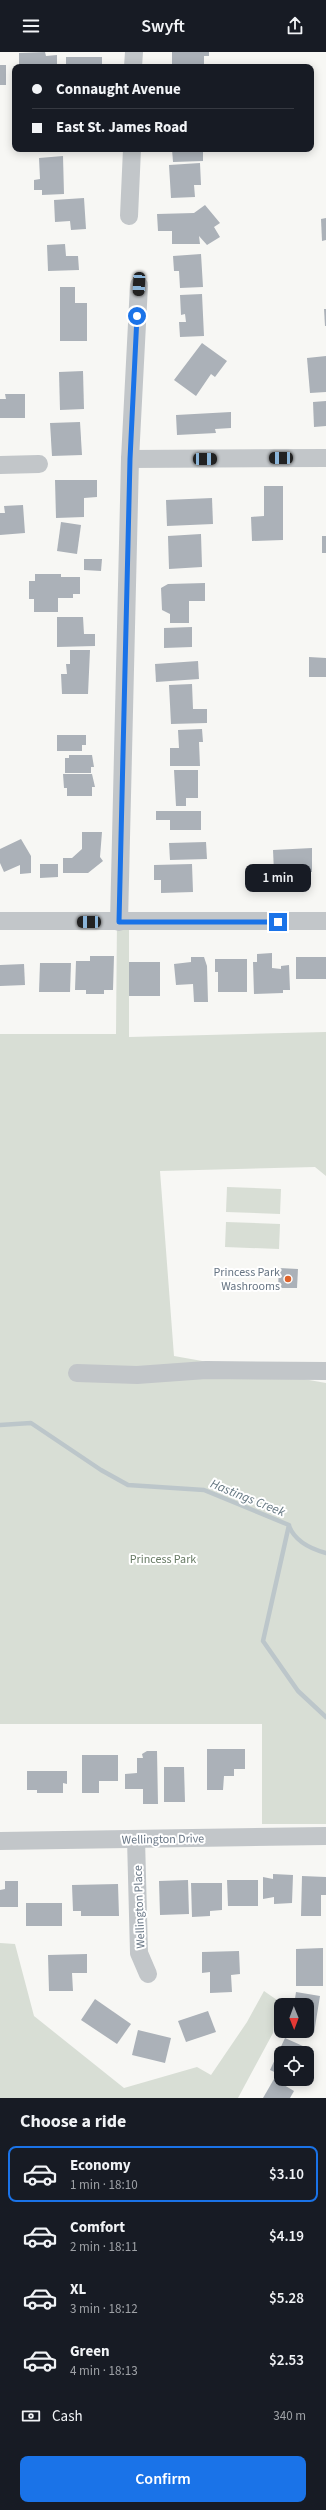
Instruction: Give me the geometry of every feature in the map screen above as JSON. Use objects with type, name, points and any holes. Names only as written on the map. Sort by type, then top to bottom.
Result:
[{"type":"street","points":[[133,64],[134,52]]},
{"type":"street","points":[[128,216],[132,152]]},
{"type":"street","points":[[119,922],[130,459],[139,284]]},
{"type":"street","points":[[130,459],[326,458]]},
{"type":"street","points":[[0,465],[39,464]]},
{"type":"street","points":[[0,921],[326,921]]},
{"type":"street","points":[[77,1373],[137,1375],[206,1370],[326,1371]]},
{"type":"street","name":"Wellington Drive","points":[[0,1841],[326,1836]]},
{"type":"street","name":"Wellington Place","points":[[136,1839],[139,1952],[148,1974]]},
{"type":"green space","name":"Princess Park","points":[[117,919],[129,919],[129,1037],[326,1032],[326,1176],[315,1167],[160,1171],[174,1356],[326,1383],[326,1824],[262,1824],[262,1724],[0,1724],[0,1034],[116,1034]]},
{"type":"green space","points":[[227,1187],[281,1189],[280,1214],[226,1212]]},
{"type":"green space","points":[[226,1222],[280,1224],[279,1249],[225,1247]]},
{"type":"green space","points":[[0,1943],[15,1944],[34,2016],[124,2088],[197,2067],[211,2075],[247,2022],[264,1991],[274,1998],[273,2033],[238,2098],[0,2098]]},
{"type":"building","points":[[45,52],[46,56],[57,55],[57,64],[19,64],[19,53]]},
{"type":"building","points":[[172,52],[209,52],[209,56],[204,56],[204,64],[172,64]]},
{"type":"building","points":[[66,57],[102,57],[102,64],[66,64]]},
{"type":"building","points":[[0,65],[6,65],[6,85],[0,85]]},
{"type":"building","points":[[172,152],[203,152],[203,161],[173,162]]},
{"type":"building","points":[[63,156],[64,194],[42,195],[42,190],[34,190],[34,180],[40,179],[39,158]]},
{"type":"building","points":[[200,163],[201,185],[194,185],[195,197],[171,198],[169,165]]},
{"type":"building","points":[[84,198],[86,229],[71,230],[70,221],[55,222],[54,200]]},
{"type":"building","points":[[205,205],[220,223],[214,227],[220,237],[207,245],[199,236],[200,244],[172,244],[172,231],[158,231],[157,214],[194,213]]},
{"type":"building","points":[[326,218],[326,240],[322,241],[321,219]]},
{"type":"building","points":[[65,244],[66,256],[78,256],[79,270],[48,271],[47,245]]},
{"type":"building","points":[[201,254],[203,287],[180,288],[179,271],[174,271],[173,256]]},
{"type":"building","points":[[60,287],[75,287],[75,303],[87,303],[87,341],[60,341]]},
{"type":"building","points":[[202,294],[204,336],[180,337],[179,322],[186,322],[185,314],[181,315],[180,295]]},
{"type":"building","points":[[324,309],[326,309],[326,326],[325,326]]},
{"type":"building","points":[[202,343],[227,361],[215,377],[211,374],[196,396],[174,380]]},
{"type":"building","points":[[326,356],[326,392],[310,393],[307,358]]},
{"type":"building","points":[[83,371],[84,409],[60,410],[59,372]]},
{"type":"building","points":[[5,394],[25,394],[25,418],[0,418],[0,399],[6,399]]},
{"type":"building","points":[[326,401],[326,426],[314,427],[313,402]]},
{"type":"building","points":[[231,412],[231,428],[215,429],[216,433],[177,435],[176,415]]},
{"type":"building","points":[[80,422],[82,455],[52,456],[50,423]]},
{"type":"building","points":[[55,480],[97,480],[97,497],[84,498],[84,517],[56,518]]},
{"type":"building","points":[[264,486],[283,486],[283,540],[252,541],[251,517],[264,516]]},
{"type":"building","points":[[212,498],[213,524],[167,526],[166,500]]},
{"type":"building","points":[[23,505],[25,533],[0,535],[0,513],[5,513],[4,506]]},
{"type":"building","points":[[61,522],[81,525],[77,554],[57,551]]},
{"type":"building","points":[[201,534],[202,567],[169,569],[168,536]]},
{"type":"building","points":[[322,536],[326,536],[326,553],[322,553]]},
{"type":"building","points":[[84,559],[102,559],[101,571],[84,570]]},
{"type":"building","points":[[35,574],[61,574],[61,577],[80,577],[80,594],[73,594],[73,598],[58,598],[58,612],[34,612],[34,599],[29,599],[29,581],[35,581]]},
{"type":"building","points":[[205,583],[205,601],[189,601],[189,623],[170,623],[170,614],[162,610],[161,588],[168,584]]},
{"type":"building","points":[[57,617],[83,617],[84,634],[95,634],[95,646],[57,647]]},
{"type":"building","points":[[192,627],[192,647],[164,648],[164,628]]},
{"type":"building","points":[[70,650],[90,650],[88,694],[62,694],[61,674],[67,674],[66,664],[70,664]]},
{"type":"building","points":[[309,657],[326,658],[326,677],[309,677]]},
{"type":"building","points":[[198,661],[199,679],[156,682],[155,664]]},
{"type":"building","points":[[192,684],[193,709],[207,709],[207,723],[171,724],[169,685]]},
{"type":"building","points":[[202,729],[203,742],[199,742],[200,766],[170,766],[170,748],[179,748],[178,730]]},
{"type":"building","points":[[57,735],[86,735],[86,745],[82,745],[82,751],[57,751]]},
{"type":"building","points":[[69,755],[92,755],[94,767],[91,767],[91,773],[65,773],[65,758],[69,758]]},
{"type":"building","points":[[174,770],[198,770],[198,798],[186,798],[186,806],[176,806]]},
{"type":"building","points":[[63,774],[92,774],[95,787],[92,787],[92,796],[67,796],[67,788],[64,788]]},
{"type":"building","points":[[156,811],[201,811],[201,830],[170,830],[170,820],[156,820]]},
{"type":"building","points":[[82,832],[102,832],[100,857],[103,861],[88,873],[63,873],[63,858],[72,858],[82,849]]},
{"type":"building","points":[[21,839],[31,856],[31,873],[20,874],[20,865],[4,872],[0,863],[0,849]]},
{"type":"building","points":[[206,842],[207,859],[170,860],[169,843]]},
{"type":"building","points":[[312,848],[312,872],[274,872],[273,850]]},
{"type":"building","points":[[40,864],[58,864],[58,877],[40,878]]},
{"type":"building","points":[[192,864],[193,892],[161,893],[161,880],[154,880],[154,865]]},
{"type":"building","points":[[272,953],[272,968],[281,969],[281,966],[289,965],[290,990],[283,990],[283,993],[254,994],[253,962],[257,962],[257,954]]},
{"type":"building","points":[[90,956],[114,956],[113,990],[104,990],[104,994],[86,994],[86,990],[75,990],[76,961],[90,961]]},
{"type":"building","points":[[191,957],[204,957],[207,966],[208,1002],[194,1002],[193,984],[176,985],[174,964],[191,962]]},
{"type":"building","points":[[296,957],[326,957],[326,979],[296,979]]},
{"type":"building","points":[[215,959],[247,959],[247,992],[218,992],[218,972],[215,972]]},
{"type":"building","points":[[129,962],[160,962],[160,996],[129,996]]},
{"type":"building","points":[[40,963],[71,963],[70,992],[39,992]]},
{"type":"building","points":[[24,964],[25,985],[0,986],[0,965]]},
{"type":"building","name":"Princess Park Washrooms","points":[[279,1268],[298,1269],[297,1288],[278,1288]]},
{"type":"building","points":[[207,1749],[245,1749],[245,1769],[234,1769],[234,1776],[224,1776],[223,1790],[207,1790]]},
{"type":"building","points":[[147,1751],[157,1751],[158,1804],[143,1804],[143,1789],[125,1789],[125,1774],[137,1773],[137,1758],[143,1758],[142,1754]]},
{"type":"building","points":[[82,1755],[118,1755],[118,1781],[99,1781],[99,1793],[82,1793]]},
{"type":"building","points":[[164,1767],[184,1767],[185,1802],[164,1802]]},
{"type":"building","points":[[27,1771],[67,1771],[67,1784],[63,1783],[63,1793],[37,1793],[37,1790],[27,1790]]},
{"type":"building","points":[[273,1874],[293,1875],[292,1903],[274,1904],[274,1897],[263,1899],[263,1877],[273,1879]]},
{"type":"building","points":[[302,1876],[326,1877],[326,1895],[321,1895],[321,1916],[301,1916]]},
{"type":"building","points":[[188,1880],[189,1914],[160,1915],[159,1881]]},
{"type":"building","points":[[227,1880],[258,1880],[258,1906],[228,1906]]},
{"type":"building","points":[[5,1881],[18,1881],[18,1907],[0,1907],[0,1890],[5,1889]]},
{"type":"building","points":[[191,1883],[222,1883],[222,1910],[210,1911],[210,1916],[192,1917]]},
{"type":"building","points":[[118,1884],[119,1916],[81,1916],[81,1911],[73,1911],[72,1885]]},
{"type":"building","points":[[26,1903],[62,1903],[62,1926],[26,1926]]},
{"type":"building","points":[[323,1948],[323,1986],[296,1986],[296,1949]]},
{"type":"building","points":[[239,1951],[240,1974],[231,1975],[232,1992],[210,1993],[210,1972],[202,1973],[202,1952]]},
{"type":"building","points":[[87,1954],[87,1973],[72,1973],[73,1991],[49,1991],[48,1955]]},
{"type":"building","points":[[296,1992],[320,1996],[314,2033],[314,1998],[295,1998]]},
{"type":"building","points":[[95,1999],[131,2024],[117,2044],[81,2020]]},
{"type":"building","points":[[208,2011],[216,2032],[186,2042],[178,2021]]},
{"type":"building","points":[[138,2030],[171,2038],[165,2063],[132,2055]]},
{"type":"building","points":[[285,2038],[303,2046],[281,2046]]},
{"type":"building","points":[[274,2061],[274,2072],[270,2070]]},
{"type":"building","points":[[274,2079],[274,2086],[286,2086],[294,2091],[290,2098],[263,2098]]},
{"type":"waterway","name":"Hastings Creek","points":[[0,1425],[31,1423],[101,1470],[128,1485],[204,1490],[289,1525],[263,1641],[298,1691],[326,1717]]},
{"type":"waterway","points":[[289,1526],[295,1536],[304,1544],[326,1553]]},
{"type":"place","name":"Princess Park Washrooms","points":[[288,1279]]},
{"type":"route","points":[[137,316],[130,459],[119,922],[278,922]]}]
